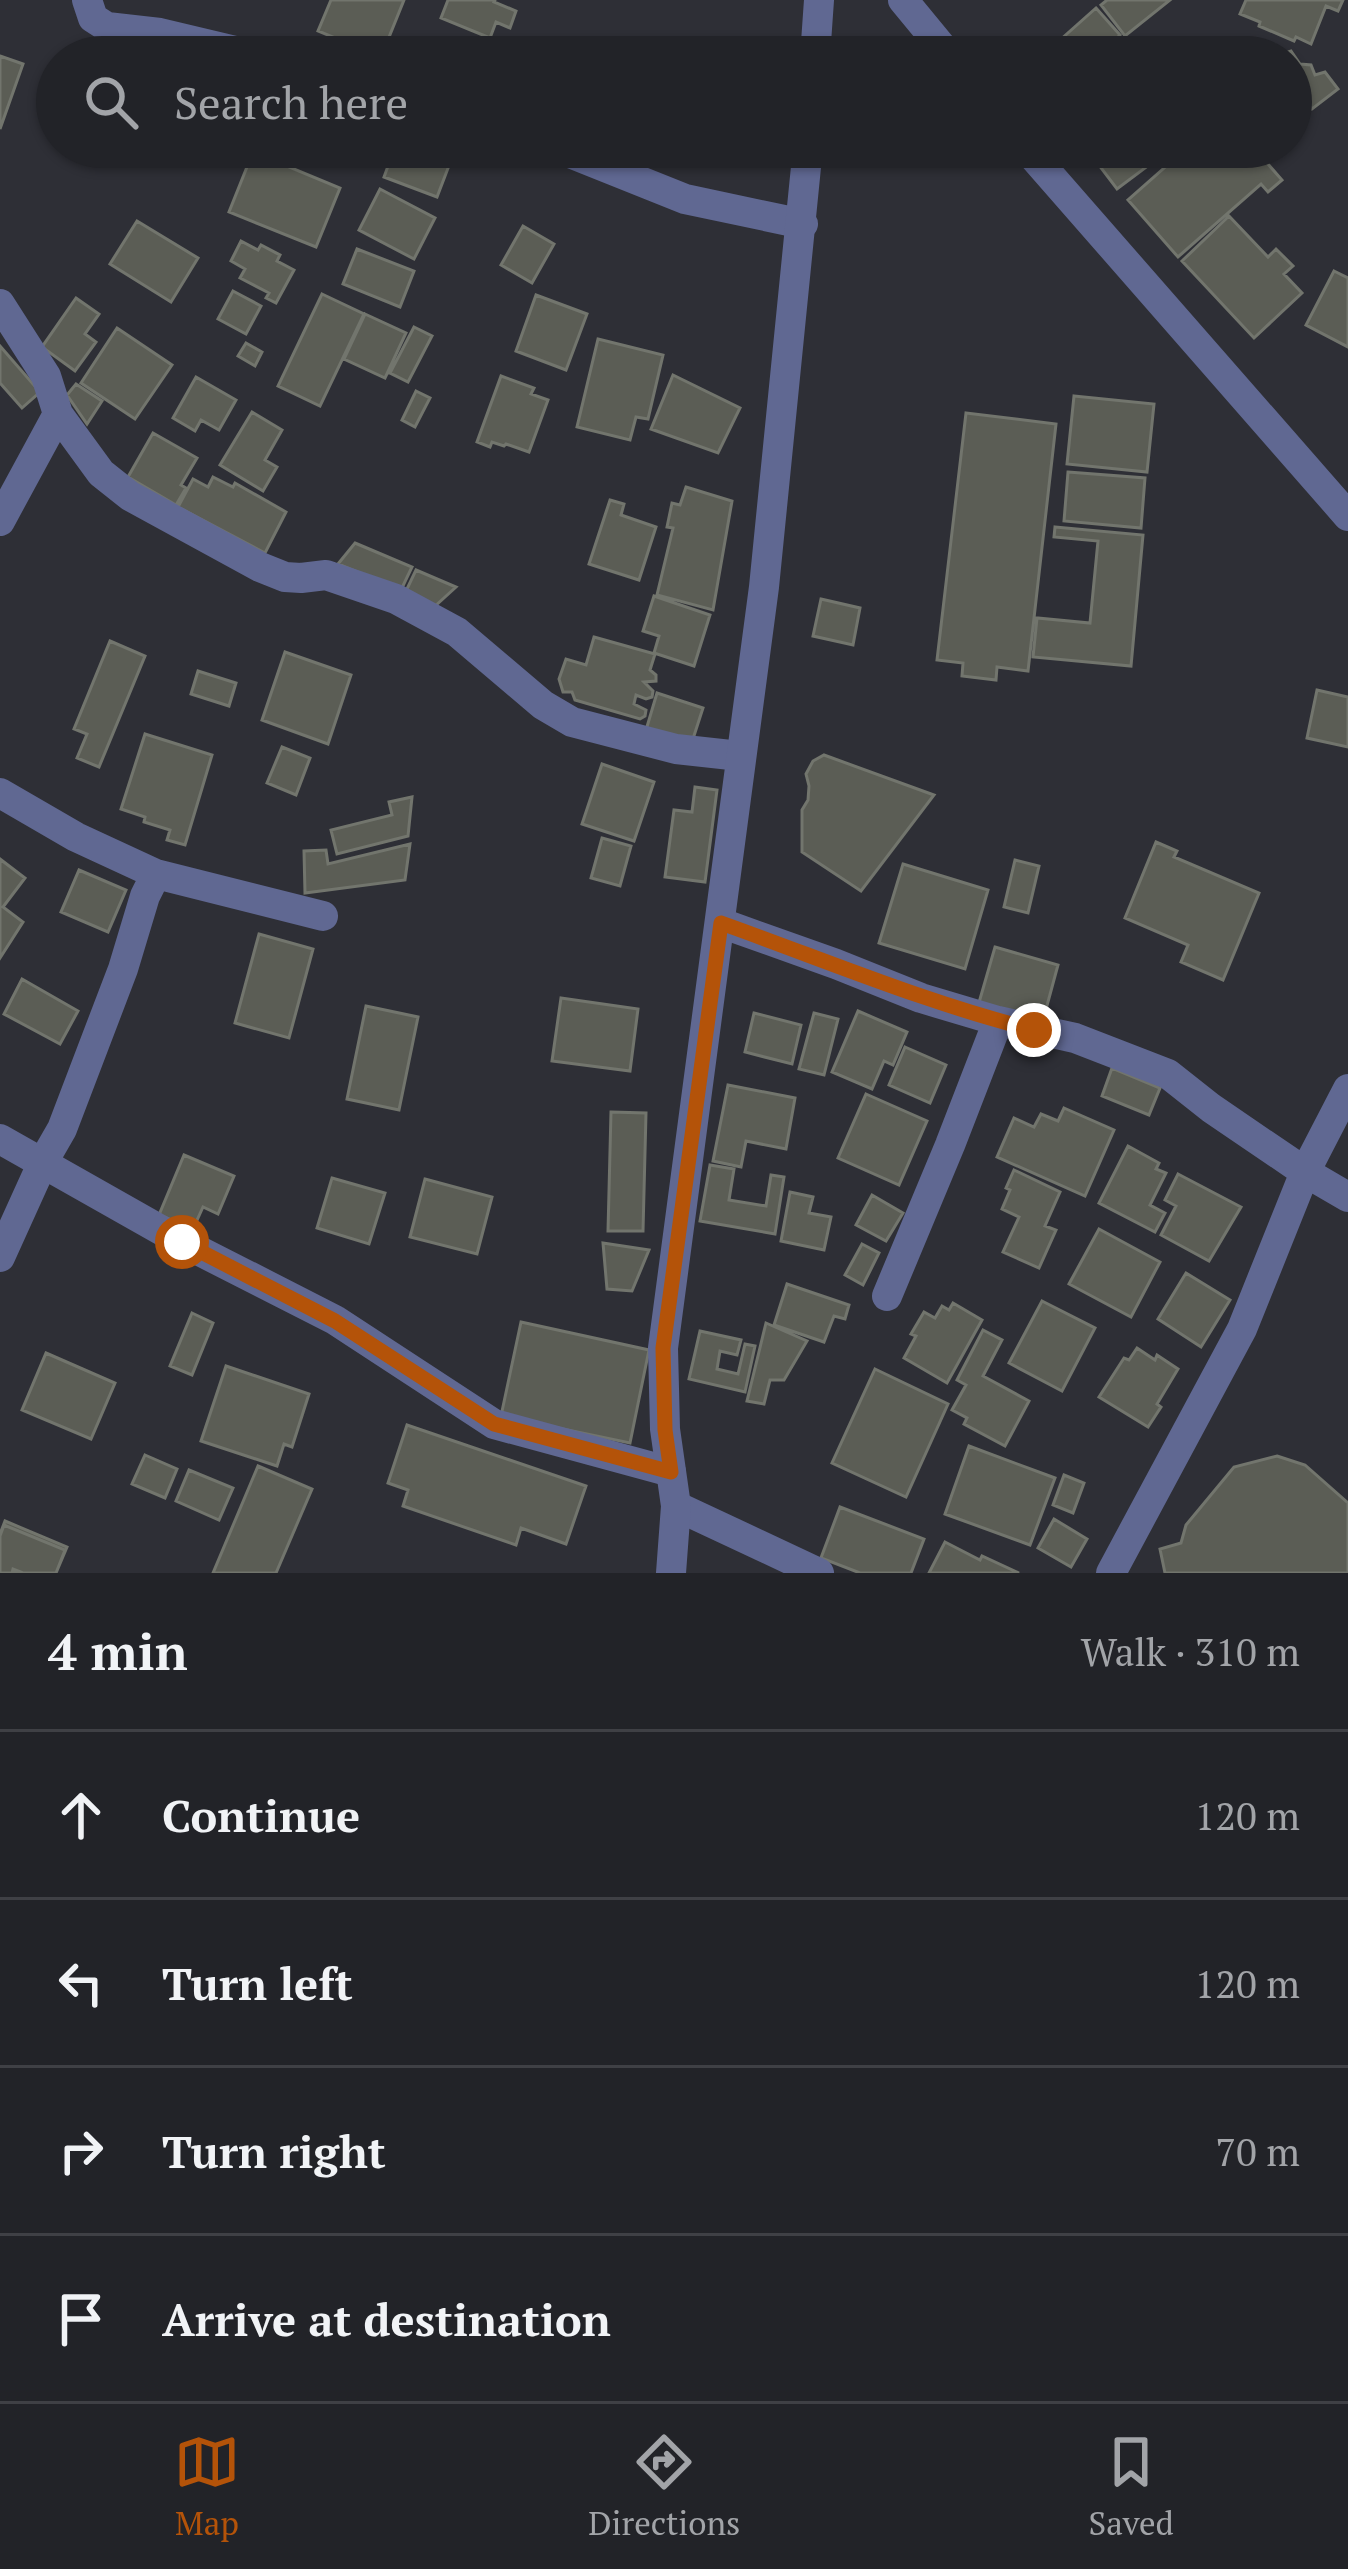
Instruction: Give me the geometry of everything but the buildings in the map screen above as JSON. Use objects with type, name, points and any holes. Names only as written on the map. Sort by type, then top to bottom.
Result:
[{"type":"street","points":[[87,0],[94,18],[107,27],[169,36]]},
{"type":"street","points":[[816,36],[819,0]]},
{"type":"street","points":[[903,0],[933,36]]},
{"type":"street","points":[[608,168],[685,199],[802,224]]},
{"type":"street","points":[[671,1573],[676,1506],[665,1430],[663,1348],[764,587],[806,168]]},
{"type":"street","points":[[1043,168],[1348,516]]},
{"type":"street","points":[[0,304],[46,376],[58,414],[101,473],[130,496],[260,567],[286,577],[326,574],[396,599],[457,632],[543,705],[572,722],[676,749],[740,756]]},
{"type":"street","points":[[0,521],[58,414]]},
{"type":"street","points":[[0,793],[76,837],[156,874],[322,916]]},
{"type":"street","points":[[0,1257],[70,1109],[156,874]]},
{"type":"street","points":[[721,923],[921,998],[1075,1038],[1168,1074],[1211,1108],[1348,1197]]},
{"type":"street","points":[[886,1296],[998,1021]]},
{"type":"street","points":[[1111,1573],[1242,1329],[1305,1172],[1348,1089]]},
{"type":"street","points":[[0,1139],[182,1242],[335,1321],[494,1424],[671,1472]]},
{"type":"street","points":[[676,1506],[819,1573]]},
{"type":"route","points":[[182,1242],[335,1321],[494,1424],[671,1472],[663,1348],[721,923],[921,998],[1034,1030]]}]
